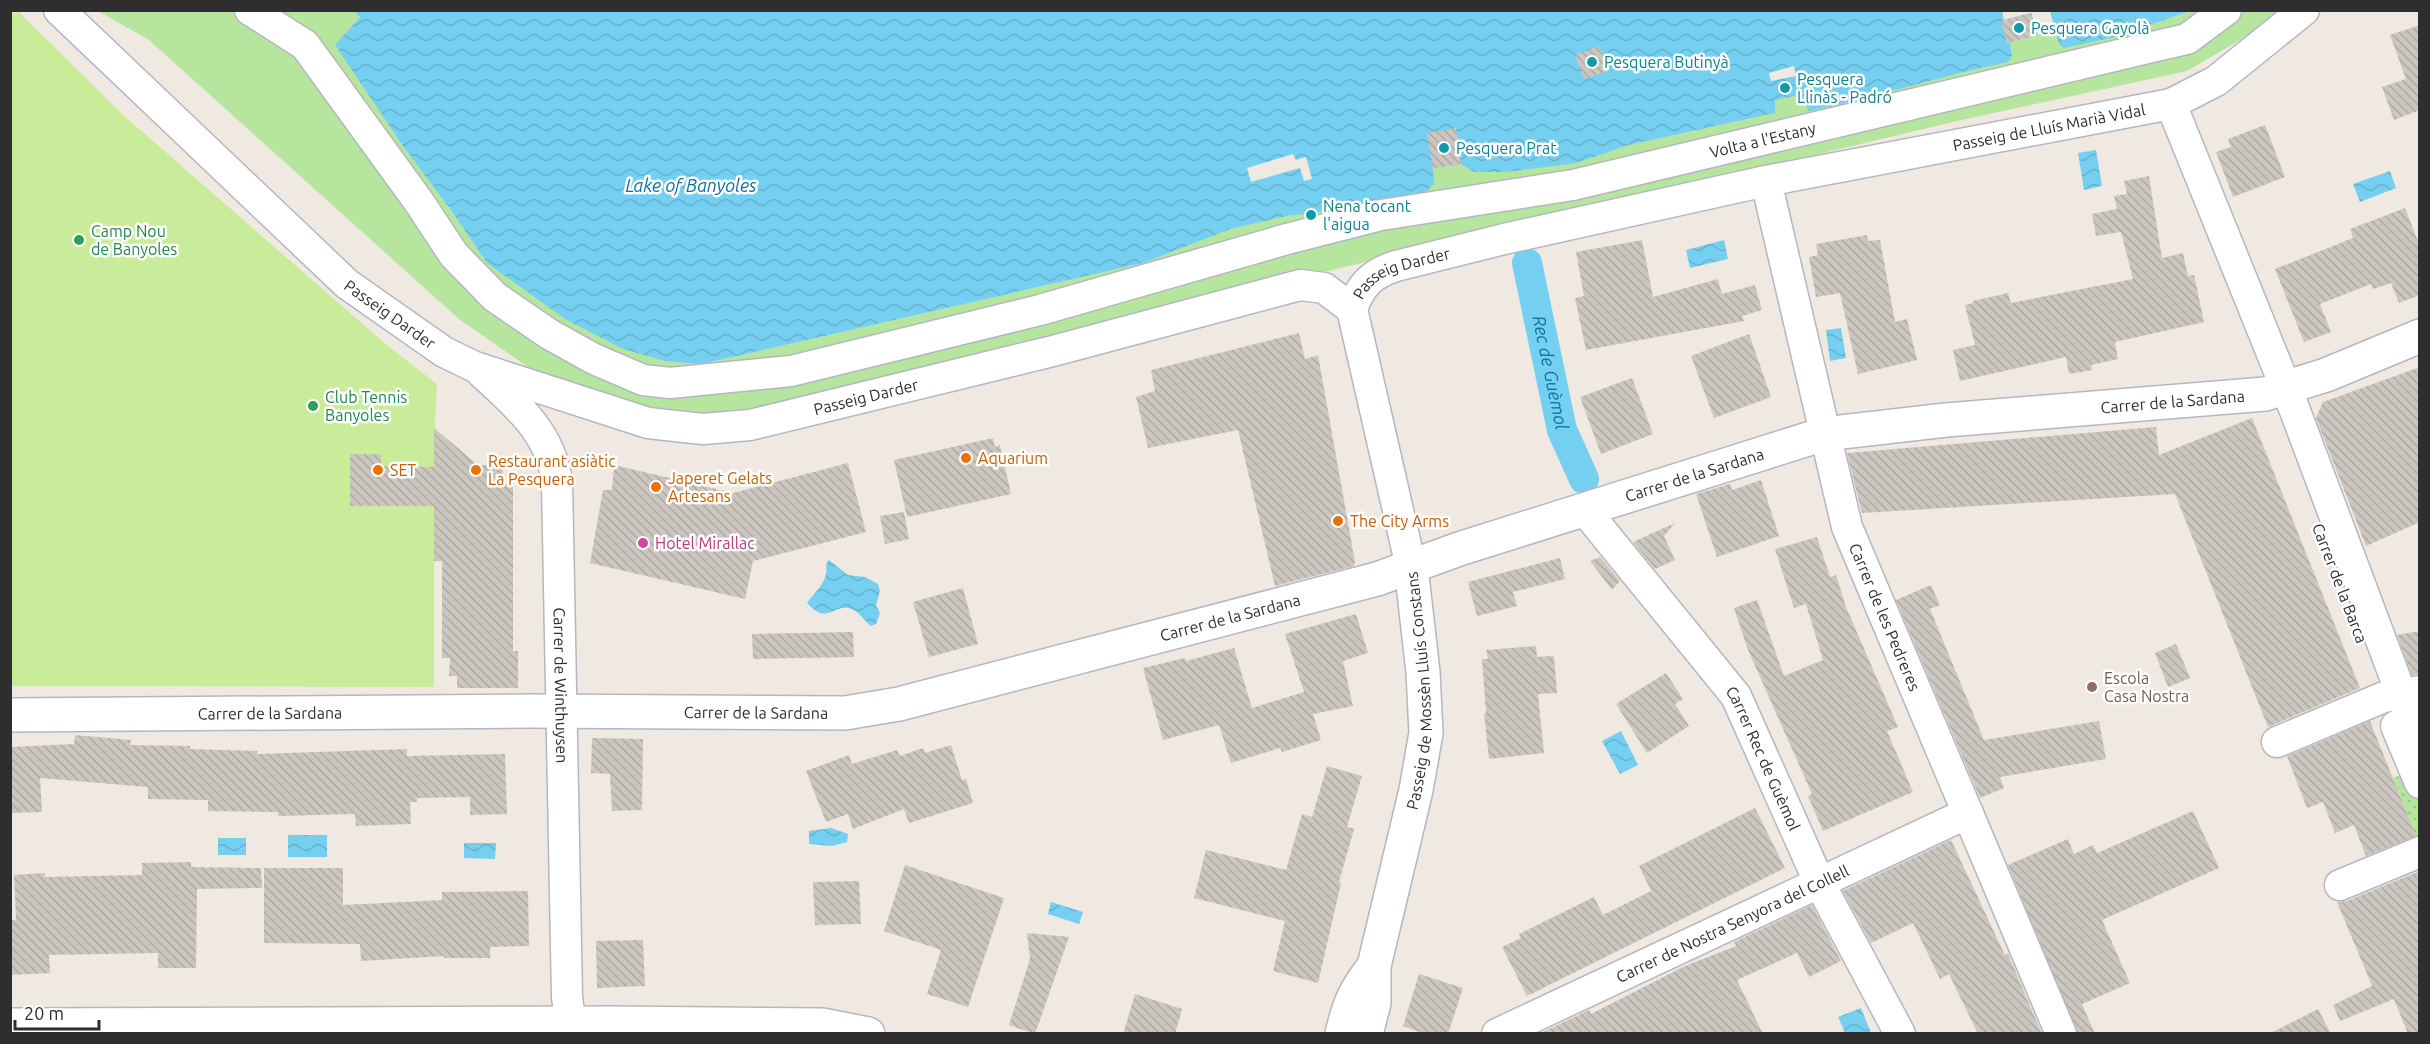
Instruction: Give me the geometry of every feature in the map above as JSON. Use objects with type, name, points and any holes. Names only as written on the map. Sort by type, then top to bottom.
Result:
[{"type":"main road","name":"Carrer de la Sardana","points":[[10,715],[563,711],[845,713],[921,698],[1377,579],[1453,550],[1824,434],[1946,420],[2275,392],[2326,375],[2420,336]]},
{"type":"main road","name":"Passeig de Mossèn Lluís Constans","points":[[1342,1034],[1347,1010],[1367,976],[1416,790],[1426,733],[1423,672],[1411,567]]},
{"type":"main road","name":"Passeig de Mossèn Lluís Constans","points":[[1366,1034],[1374,1003],[1367,976]]},
{"type":"main road","points":[[1354,1034],[1367,976]]},
{"type":"main road","points":[[10,1025],[59,1029],[570,1018],[822,1025],[868,1034]]},
{"type":"street","name":"Passeig Darder","points":[[59,10],[347,284],[444,352],[475,368],[648,423],[703,429],[750,424],[1053,351],[1300,285],[1324,288],[1352,309],[1365,283],[1379,272],[1396,266],[1504,239],[1766,181]]},
{"type":"street","name":"Volta a l'Estany","points":[[250,10],[305,45],[419,202],[454,255],[495,297],[594,359],[643,380],[670,383],[791,371],[1040,310],[1287,239],[1381,215],[1573,185],[2187,39],[2226,10]]},
{"type":"street","name":"Passeig de Lluís Marià Vidal","points":[[1766,181],[2171,104],[2216,81],[2304,10]]},
{"type":"street","points":[[2171,104],[2275,392],[2294,408],[2401,694],[2418,766]]},
{"type":"street","name":"Carrer de les Pedreres","points":[[1766,181],[1847,527],[2061,1034]]},
{"type":"street","name":"Passeig de Mossèn Lluís Constans","points":[[1352,309],[1411,567]]},
{"type":"street","name":"Carrer de Winthuysen","points":[[475,368],[530,420],[547,445],[555,463],[570,1018]]},
{"type":"street","name":"Carrer Rec de Guèmol","points":[[1584,509],[1736,696],[1819,882],[1900,1034]]},
{"type":"street","points":[[2277,742],[2401,694]]},
{"type":"street","name":"Carrer de Nostra Senyora del Collell","points":[[1497,1034],[1968,813]]},
{"type":"street","points":[[2340,885],[2420,852]]},
{"type":"green space","points":[[98,11],[355,11],[360,17],[336,45],[487,263],[702,364],[1143,263],[1231,229],[1287,216],[1347,209],[1433,168],[1461,164],[1474,172],[1577,163],[1629,145],[1775,113],[1774,100],[1800,95],[1805,107],[1851,102],[1938,77],[2007,62],[2012,56],[2010,42],[2055,31],[2059,44],[2115,37],[2190,11],[2281,11],[2240,40],[2187,71],[1957,121],[1072,332],[754,413],[678,417],[538,374],[459,319],[149,40]]},
{"type":"green space","points":[[19,12],[122,114],[389,347],[437,384],[434,439],[434,687],[11,686],[10,13]]},
{"type":"green space","points":[[2419,769],[2419,845],[2393,778]]},
{"type":"water","name":"Lake of Banyoles","points":[[354,11],[2190,11],[2115,37],[2064,48],[2059,44],[2055,31],[2010,42],[2012,56],[2008,62],[1809,111],[1800,95],[1775,100],[1775,113],[1629,145],[1577,163],[1507,172],[1474,172],[1461,164],[1433,168],[1434,184],[1426,192],[1347,209],[1287,216],[1231,229],[1143,263],[702,364],[665,361],[623,349],[565,319],[487,263],[403,146],[335,45],[360,17]]},
{"type":"water","points":[[2096,150],[2102,186],[2084,190],[2078,153]]},
{"type":"water","points":[[2390,171],[2396,188],[2360,202],[2353,184]]},
{"type":"water","points":[[1724,240],[1728,259],[1690,268],[1686,250]]},
{"type":"water","points":[[1841,328],[1846,358],[1830,361],[1826,330]]},
{"type":"water","points":[[829,560],[848,575],[865,577],[878,584],[880,591],[876,605],[880,613],[876,624],[871,626],[852,609],[842,608],[825,614],[807,603],[824,581],[826,564]]},
{"type":"water","points":[[1621,731],[1638,765],[1620,774],[1602,741]]},
{"type":"water","points":[[831,828],[848,834],[847,842],[832,846],[809,844],[809,831]]},
{"type":"water","points":[[288,835],[327,835],[327,857],[288,857]]},
{"type":"water","points":[[218,838],[246,838],[246,855],[218,855]]},
{"type":"water","points":[[464,843],[496,843],[495,859],[464,858]]},
{"type":"water","points":[[1051,902],[1083,912],[1079,924],[1048,914]]},
{"type":"water","points":[[1861,1008],[1871,1033],[1845,1033],[1838,1017]]},
{"type":"pier","points":[[2002,11],[2050,11],[2055,31],[2038,35],[2031,13],[2004,20]]},
{"type":"pier","points":[[1794,66],[1796,76],[1771,81],[1769,73]]},
{"type":"pier","points":[[1293,154],[1296,160],[1306,157],[1312,179],[1304,181],[1300,168],[1251,182],[1247,168]]},
{"type":"building","name":"Pesquera Gayolà","points":[[2031,13],[2038,35],[2007,43],[2001,21]]},
{"type":"building","points":[[2420,25],[2420,110],[2394,120],[2382,87],[2406,79],[2390,35]]},
{"type":"building","name":"Pesquera Butinyà","points":[[1599,46],[1609,71],[1584,79],[1575,55]]},
{"type":"building","points":[[2265,125],[2285,177],[2233,197],[2216,152],[2231,147],[2228,139]]},
{"type":"building","name":"Pesquera Prat","points":[[1456,128],[1461,164],[1433,168],[1427,133]]},
{"type":"building","points":[[2149,176],[2162,258],[2183,253],[2188,276],[2194,275],[2204,322],[2115,342],[2118,359],[2091,365],[2092,370],[2069,374],[2066,357],[1960,381],[1953,350],[1975,345],[1965,305],[2008,293],[2011,303],[2133,279],[2121,232],[2096,236],[2092,214],[2117,209],[2114,196],[2127,194],[2124,181]]},
{"type":"building","points":[[2405,208],[2420,246],[2420,295],[2399,303],[2391,283],[2373,289],[2371,284],[2320,304],[2331,332],[2304,342],[2275,269],[2353,238],[2350,229]]},
{"type":"building","points":[[1867,235],[1868,241],[1880,240],[1895,322],[1907,319],[1917,360],[1858,374],[1840,293],[1816,297],[1809,257],[1818,255],[1816,244]]},
{"type":"building","points":[[1642,240],[1653,297],[1718,279],[1722,294],[1755,285],[1762,310],[1742,316],[1744,321],[1586,350],[1575,298],[1584,296],[1576,252]]},
{"type":"building","points":[[1299,333],[1305,359],[1318,355],[1355,562],[1354,566],[1275,586],[1238,430],[1148,448],[1136,397],[1155,391],[1151,370]]},
{"type":"building","points":[[1749,334],[1771,397],[1714,418],[1691,356]]},
{"type":"building","points":[[2420,367],[2420,522],[2366,546],[2316,418],[2323,402]]},
{"type":"building","points":[[1632,378],[1653,434],[1601,454],[1580,397]]},
{"type":"building","points":[[2252,418],[2360,688],[2268,727],[2175,494],[1862,513],[1847,453],[2156,427],[2159,455]]},
{"type":"building","points":[[434,428],[478,465],[503,466],[503,483],[513,484],[513,651],[518,651],[518,688],[457,688],[457,676],[449,676],[450,658],[442,658],[442,561],[434,561],[434,506],[350,506],[350,454],[381,454],[381,466],[434,467]]},
{"type":"building","points":[[993,438],[995,447],[1000,445],[1011,494],[907,517],[894,460]]},
{"type":"building","points":[[848,463],[866,532],[753,561],[745,599],[590,563],[603,490],[612,490],[614,465],[733,493]]},
{"type":"building","points":[[1761,480],[1779,536],[1717,557],[1696,494],[1730,484],[1732,490]]},
{"type":"building","points":[[904,512],[909,539],[885,544],[880,516]]},
{"type":"building","points":[[1675,523],[1664,536],[1675,560],[1655,569],[1633,542]]},
{"type":"building","points":[[1817,537],[1830,577],[1836,575],[1846,607],[1898,727],[1887,731],[1913,792],[1823,831],[1808,796],[1812,794],[1748,650],[1734,608],[1757,600],[1784,676],[1823,660],[1806,604],[1794,608],[1775,549]]},
{"type":"building","points":[[1600,557],[1620,581],[1612,590],[1590,561]]},
{"type":"building","points":[[1560,558],[1565,579],[1513,592],[1517,606],[1477,616],[1468,582]]},
{"type":"building","points":[[1931,585],[1940,605],[1930,609],[1984,740],[2099,721],[2106,759],[2000,777],[2004,788],[1980,798],[1896,600]]},
{"type":"building","points":[[963,588],[978,644],[929,657],[913,602]]},
{"type":"building","points":[[1356,614],[1368,653],[1343,661],[1353,706],[1313,714],[1321,740],[1282,752],[1280,748],[1231,763],[1219,725],[1163,740],[1143,668],[1185,658],[1186,661],[1234,648],[1252,708],[1304,692],[1285,634]]},
{"type":"building","points":[[2420,631],[2420,674],[2412,675],[2397,635]]},
{"type":"building","points":[[853,632],[854,657],[753,659],[752,634]]},
{"type":"building","points":[[2176,644],[2190,678],[2168,687],[2155,653]]},
{"type":"building","points":[[1536,646],[1537,657],[1554,656],[1557,693],[1538,694],[1544,753],[1489,759],[1482,659],[1488,659],[1486,650]]},
{"type":"building","points":[[1666,673],[1683,699],[1675,704],[1689,726],[1647,753],[1616,704]]},
{"type":"building","points":[[2370,721],[2416,836],[2366,856],[2354,825],[2335,833],[2323,802],[2307,808],[2287,756]]},
{"type":"building","points":[[75,735],[131,740],[130,745],[190,746],[190,749],[257,751],[257,754],[407,749],[407,756],[505,754],[507,814],[470,815],[470,797],[417,798],[417,802],[410,802],[411,824],[356,826],[355,814],[278,816],[278,812],[208,811],[208,800],[148,799],[148,787],[40,778],[42,812],[10,813],[10,747],[74,744]]},
{"type":"building","points":[[592,738],[643,739],[642,810],[612,811],[610,774],[591,773]]},
{"type":"building","points":[[951,745],[962,780],[966,779],[973,803],[909,823],[904,809],[853,829],[848,814],[826,822],[806,771],[849,755],[852,764],[897,750],[900,756],[923,748],[925,753]]},
{"type":"building","points":[[1327,766],[1362,776],[1347,827],[1354,829],[1339,882],[1341,883],[1318,983],[1273,971],[1285,921],[1194,898],[1206,850],[1286,870],[1302,814],[1312,817]]},
{"type":"building","points":[[1755,808],[1785,868],[1527,996],[1502,947],[1521,938],[1519,934],[1594,897],[1603,915],[1651,891],[1639,866]]},
{"type":"building","points":[[2193,811],[2219,868],[2102,920],[2130,983],[2082,1004],[2095,1034],[2078,1034],[2008,865],[2068,839],[2074,854],[2093,845],[2097,853]]},
{"type":"building","points":[[1951,840],[2005,955],[2008,954],[2042,1034],[1978,1034],[1949,974],[1940,979],[1913,923],[1871,943],[1843,891]]},
{"type":"building","points":[[191,862],[191,867],[261,868],[262,888],[197,889],[196,968],[158,968],[158,953],[49,955],[50,973],[10,975],[10,920],[16,920],[14,875],[45,873],[45,877],[142,875],[142,863]]},
{"type":"building","points":[[905,865],[1004,898],[968,1007],[927,994],[941,950],[884,931]]},
{"type":"building","points":[[264,868],[343,868],[343,905],[442,900],[442,892],[528,891],[529,946],[490,947],[490,958],[444,958],[444,956],[361,961],[360,944],[264,943]]},
{"type":"building","points":[[2420,871],[2420,1034],[2408,1034],[2394,999],[2340,1021],[2333,1005],[2372,986],[2337,902],[2347,901]]},
{"type":"building","points":[[859,881],[861,924],[815,925],[813,882]]},
{"type":"building","points":[[1812,905],[1841,961],[1809,977],[1797,953],[1737,980],[1763,1034],[1539,1034],[1589,1010],[1591,1014],[1685,966],[1736,946],[1734,942]]},
{"type":"building","points":[[1027,933],[1069,937],[1035,1034],[1009,1025],[1030,959]]},
{"type":"building","points":[[643,940],[645,986],[597,988],[596,941]]},
{"type":"building","points":[[1419,974],[1463,988],[1448,1034],[1425,1034],[1403,1026]]},
{"type":"building","points":[[1135,994],[1182,1009],[1175,1034],[1123,1034]]},
{"type":"building","points":[[2318,1009],[2331,1034],[2269,1034]]},
{"type":"waterway","name":"Rec de Guèmol","points":[[1527,263],[1562,430],[1584,479]]},
{"type":"place","name":"Pesquera Gayolà","points":[[2019,28]]},
{"type":"place","name":"Pesquera Butinyà","points":[[1592,62]]},
{"type":"place","name":"Pesquera Llinàs - Padró","points":[[1785,88]]},
{"type":"place","name":"Pesquera Prat","points":[[1444,148]]},
{"type":"place","name":"Nena tocant l'aigua","points":[[1311,215]]},
{"type":"place","name":"Camp Nou de Banyoles","points":[[79,240]]},
{"type":"place","name":"Club Tennis Banyoles","points":[[313,406]]},
{"type":"place","name":"Aquarium","points":[[966,458]]},
{"type":"place","name":"SET","points":[[378,470]]},
{"type":"place","name":"Restaurant asiàtic La Pesquera","points":[[476,470]]},
{"type":"place","name":"Japeret Gelats Artesans","points":[[656,487]]},
{"type":"place","name":"The City Arms","points":[[1338,521]]},
{"type":"place","name":"Hotel Mirallac","points":[[643,543]]},
{"type":"place","name":"Escola Casa Nostra","points":[[2092,687]]}]
